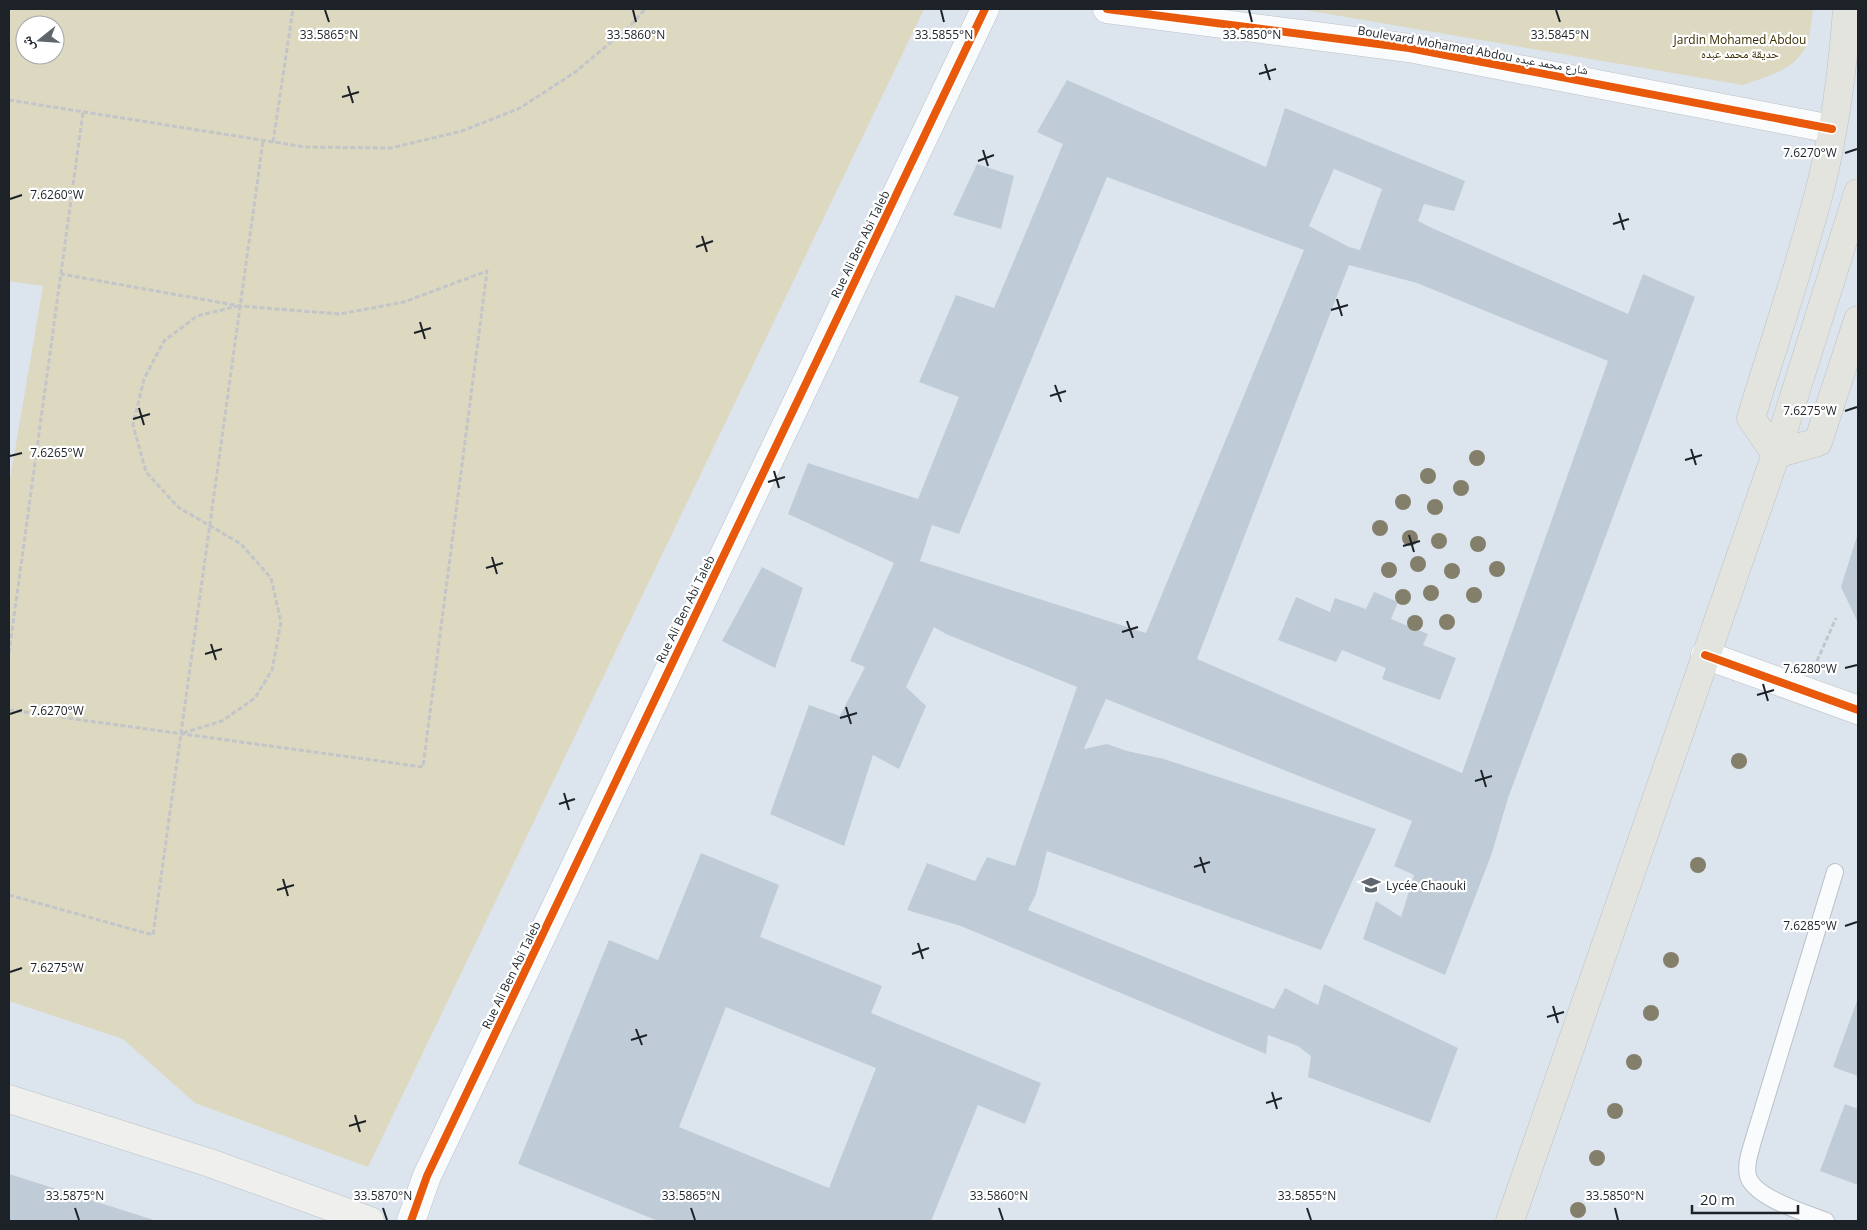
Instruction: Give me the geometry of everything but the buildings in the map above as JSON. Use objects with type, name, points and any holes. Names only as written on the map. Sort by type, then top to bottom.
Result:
[{"type":"main road","points":[[1776,454],[1751,418],[1821,184],[1832,129],[1846,31],[1847,9]]},
{"type":"main road","points":[[1510,1221],[1776,454],[1858,193]]},
{"type":"main road","points":[[1776,454],[1818,442],[1858,320]]},
{"type":"main road","points":[[9,1099],[210,1163],[370,1221]]},
{"type":"street","name":"Rue Ali Ben Abi Taleb","points":[[412,1221],[431,1167],[985,9]]},
{"type":"street","name":"Boulevard Mohamed Abdou شارع محمد عبده","points":[[1107,9],[1409,48],[1832,129]]},
{"type":"street","points":[[1705,656],[1858,710]]},
{"type":"lane","points":[[1826,1221],[1778,1202],[1759,1191],[1751,1183],[1747,1174],[1754,1138],[1836,872]]},
{"type":"path","points":[[273,142],[293,9]]},
{"type":"path","points":[[9,100],[305,147],[391,148],[462,131],[520,108],[574,73],[629,27],[645,9]]},
{"type":"path","points":[[9,653],[83,112]]},
{"type":"path","points":[[9,895],[153,935],[263,140]]},
{"type":"path","points":[[9,710],[423,766],[487,271],[404,302],[340,314],[240,306],[61,274]]},
{"type":"path","points":[[180,734],[222,721],[255,698],[272,670],[281,622],[271,578],[241,544],[178,507],[146,472],[133,426],[144,379],[164,341],[197,316],[240,306]]},
{"type":"path","points":[[1813,669],[1836,618]]},
{"type":"green space","points":[[9,9],[924,9],[368,1167],[195,1103],[123,1039],[9,1001],[9,485],[43,286],[9,281]]},
{"type":"green space","name":"Jardin Mohamed Abdou حديقة محمد عبده","points":[[1299,9],[1813,9],[1807,44],[1796,60],[1780,71],[1743,85]]},
{"type":"cycle path","points":[[411,1221],[427,1176],[985,9]]},
{"type":"cycle path","points":[[1107,9],[1409,48],[1832,129]]},
{"type":"cycle path","points":[[1705,655],[1858,710]]},
{"type":"place","name":"Lycée Chaouki","points":[[1371,885]]}]
